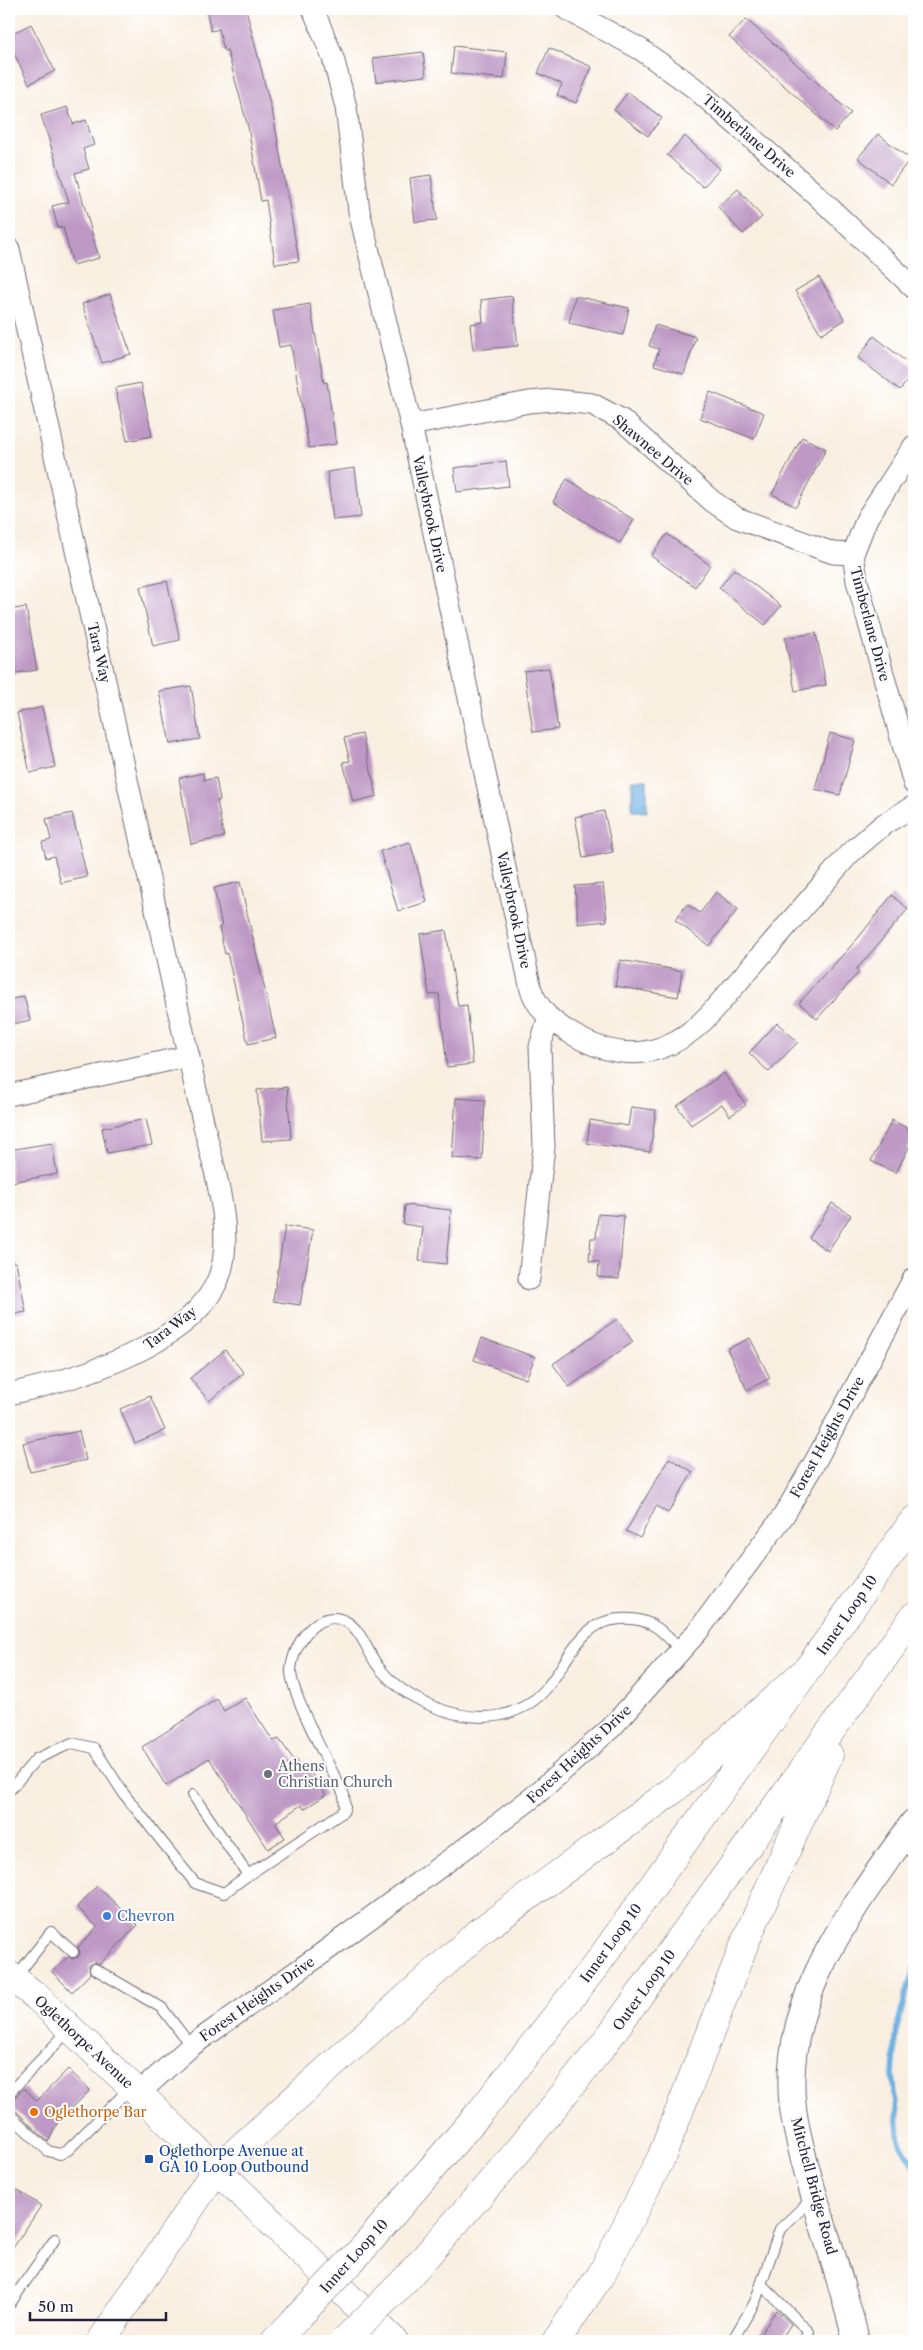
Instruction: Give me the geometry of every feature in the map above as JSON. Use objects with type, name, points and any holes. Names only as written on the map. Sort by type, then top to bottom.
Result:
[{"type":"main road","name":"Inner Loop 10","points":[[275,2341],[366,2245],[532,2049],[602,1956],[914,1520]]},
{"type":"main road","name":"Outer Loop 10","points":[[344,2341],[406,2279],[519,2150],[601,2048],[914,1616]]},
{"type":"main road","points":[[101,2341],[216,2170],[478,1933],[672,1791],[811,1666]]},
{"type":"main road","points":[[556,2341],[602,2273],[661,2158],[746,1940],[853,1701]]},
{"type":"main road","name":"Oglethorpe Avenue","points":[[11,1977],[136,2090],[216,2170],[394,2341]]},
{"type":"street","name":"Valleybrook Drive","points":[[313,9],[341,83],[360,211],[411,425],[531,990],[536,1003],[548,1019],[592,1044],[617,1052],[633,1054],[659,1050],[687,1036],[711,1013],[849,854],[884,824],[914,806]]},
{"type":"street","name":"Timberlane Drive","points":[[566,9],[640,49],[696,89],[804,184],[914,288]]},
{"type":"street","name":"Tara Way","points":[[9,249],[221,1205],[224,1234],[224,1258],[219,1277],[212,1290],[192,1314],[138,1351],[82,1376],[9,1394]]},
{"type":"street","name":"Shawnee Drive","points":[[411,425],[529,402],[553,400],[592,404],[622,420],[712,501],[738,518],[833,553],[853,554]]},
{"type":"street","name":"Timberlane Drive","points":[[914,446],[867,518],[853,554],[857,581],[914,784]]},
{"type":"street","points":[[529,1279],[544,1147],[540,1047],[548,1019]]},
{"type":"street","points":[[9,1095],[188,1056]]},
{"type":"street","name":"Forest Heights Drive","points":[[136,2090],[191,2046],[320,1955],[533,1797],[611,1728],[681,1650],[723,1598],[784,1515],[816,1460],[914,1278]]},
{"type":"street","name":"Mitchell Bridge Road","points":[[856,2341],[795,2125],[791,2082],[795,2040],[808,1990],[832,1942],[914,1822]]},
{"type":"lane","points":[[9,1791],[36,1759],[72,1743],[94,1748],[124,1794],[196,1883],[224,1893],[248,1874],[339,1816],[345,1807],[344,1795],[292,1680],[291,1670],[296,1649],[318,1622],[332,1618],[349,1623],[376,1664],[399,1688],[434,1705],[472,1716],[500,1715],[524,1708],[545,1690],[585,1634],[597,1624],[612,1619],[629,1618],[644,1621],[656,1628],[681,1650]]},
{"type":"lane","points":[[193,1795],[248,1874]]},
{"type":"lane","points":[[11,1977],[51,1932],[73,1952]]},
{"type":"lane","points":[[95,1969],[162,2008],[191,2046]]},
{"type":"lane","points":[[9,2093],[70,2029]]},
{"type":"lane","points":[[9,2114],[48,2151],[60,2154],[68,2150],[136,2090]]},
{"type":"lane","points":[[732,2341],[755,2302],[780,2229],[815,2195]]},
{"type":"lane","points":[[9,2304],[56,2239]]},
{"type":"lane","points":[[761,2284],[809,2332],[803,2341]]},
{"type":"water","points":[[632,780],[647,780],[647,812],[632,811]]},
{"type":"building","points":[[224,9],[246,9],[274,120],[299,261],[275,264],[266,200],[261,201],[248,127],[227,50],[224,51],[219,29],[211,31],[207,13]]},
{"type":"building","points":[[746,19],[851,113],[835,131],[729,37]]},
{"type":"building","points":[[31,24],[55,71],[29,84],[9,43],[9,35]]},
{"type":"building","points":[[454,46],[507,52],[504,79],[451,73]]},
{"type":"building","points":[[549,48],[592,67],[576,103],[557,95],[562,84],[538,73]]},
{"type":"building","points":[[423,52],[426,76],[376,82],[373,58]]},
{"type":"building","points":[[628,92],[662,118],[648,136],[614,110]]},
{"type":"building","points":[[67,107],[73,124],[86,120],[94,145],[83,149],[89,169],[75,173],[99,258],[73,265],[63,227],[58,228],[52,206],[69,202],[41,115]]},
{"type":"building","points":[[878,134],[910,159],[891,184],[858,158]]},
{"type":"building","points":[[685,136],[720,169],[703,187],[667,155]]},
{"type":"building","points":[[431,175],[437,220],[415,222],[410,178]]},
{"type":"building","points":[[738,189],[762,217],[743,234],[718,207]]},
{"type":"building","points":[[819,277],[845,320],[821,334],[795,291]]},
{"type":"building","points":[[110,294],[131,354],[102,363],[82,304]]},
{"type":"building","points":[[512,296],[518,346],[473,350],[470,324],[483,322],[481,300]]},
{"type":"building","points":[[575,296],[629,308],[623,335],[569,323]]},
{"type":"building","points":[[310,304],[324,383],[327,382],[336,444],[309,448],[291,345],[279,347],[273,310]]},
{"type":"building","points":[[655,325],[696,337],[684,374],[654,365],[659,349],[649,346]]},
{"type":"building","points":[[874,336],[914,368],[914,372],[900,390],[858,358]]},
{"type":"building","points":[[141,383],[152,436],[127,441],[115,388]]},
{"type":"building","points":[[710,392],[764,413],[754,439],[700,418]]},
{"type":"building","points":[[802,437],[826,449],[796,507],[772,494]]},
{"type":"building","points":[[506,461],[509,486],[457,492],[454,468]]},
{"type":"building","points":[[355,468],[361,517],[333,520],[327,472]]},
{"type":"building","points":[[567,479],[634,520],[620,543],[553,502]]},
{"type":"building","points":[[667,534],[710,565],[695,587],[651,556]]},
{"type":"building","points":[[734,569],[781,606],[765,625],[719,588]]},
{"type":"building","points":[[167,581],[180,640],[153,646],[140,587]]},
{"type":"building","points":[[26,607],[37,670],[10,674],[9,610]]},
{"type":"building","points":[[816,633],[826,685],[795,691],[785,638]]},
{"type":"building","points":[[549,668],[558,729],[533,732],[524,671]]},
{"type":"building","points":[[191,686],[200,739],[170,744],[159,691]]},
{"type":"building","points":[[42,707],[55,767],[30,773],[17,713]]},
{"type":"building","points":[[830,733],[855,740],[840,795],[815,789]]},
{"type":"building","points":[[362,734],[377,796],[353,802],[343,762],[350,761],[344,738]]},
{"type":"building","points":[[203,773],[204,780],[216,778],[220,800],[217,801],[224,837],[191,844],[179,778]]},
{"type":"building","points":[[604,811],[613,852],[583,858],[575,817]]},
{"type":"building","points":[[72,813],[87,877],[61,883],[54,856],[46,858],[42,842],[51,840],[46,819]]},
{"type":"building","points":[[410,842],[427,902],[398,911],[380,851]]},
{"type":"building","points":[[240,882],[276,1038],[248,1044],[227,953],[225,954],[219,927],[222,927],[214,888]]},
{"type":"building","points":[[603,884],[607,921],[578,924],[575,886]]},
{"type":"building","points":[[716,892],[738,909],[709,946],[675,920],[687,904],[700,913]]},
{"type":"building","points":[[892,895],[908,909],[856,970],[859,972],[817,1019],[799,1003],[859,937]]},
{"type":"building","points":[[446,930],[458,1006],[467,1005],[473,1064],[447,1067],[439,994],[429,995],[420,934]]},
{"type":"building","points":[[620,960],[682,971],[678,997],[615,986]]},
{"type":"building","points":[[24,996],[30,1020],[9,1025],[9,1000]]},
{"type":"building","points":[[777,1023],[798,1042],[769,1072],[749,1053]]},
{"type":"building","points":[[724,1073],[746,1105],[730,1116],[722,1104],[691,1125],[677,1106]]},
{"type":"building","points":[[287,1087],[291,1139],[262,1141],[257,1090]]},
{"type":"building","points":[[456,1098],[485,1100],[482,1160],[452,1158]]},
{"type":"building","points":[[631,1107],[656,1110],[650,1152],[587,1143],[590,1120],[628,1126]]},
{"type":"building","points":[[146,1119],[152,1145],[107,1153],[102,1128]]},
{"type":"building","points":[[892,1120],[914,1132],[914,1137],[896,1173],[871,1161]]},
{"type":"building","points":[[52,1143],[57,1174],[11,1182],[9,1150]]},
{"type":"building","points":[[832,1203],[851,1215],[828,1251],[809,1238]]},
{"type":"building","points":[[405,1205],[451,1210],[446,1264],[419,1261],[423,1227],[403,1224]]},
{"type":"building","points":[[598,1214],[624,1216],[619,1279],[598,1277],[599,1262],[589,1261],[591,1238],[596,1238]]},
{"type":"building","points":[[285,1226],[313,1230],[300,1305],[273,1301]]},
{"type":"building","points":[[9,1262],[16,1262],[26,1312],[9,1315]]},
{"type":"building","points":[[617,1319],[633,1342],[569,1387],[553,1364]]},
{"type":"building","points":[[482,1338],[535,1357],[526,1379],[474,1360]]},
{"type":"building","points":[[750,1338],[770,1378],[747,1390],[727,1349]]},
{"type":"building","points":[[225,1350],[244,1373],[209,1401],[190,1378]]},
{"type":"building","points":[[150,1396],[165,1430],[135,1443],[120,1409]]},
{"type":"building","points":[[79,1431],[86,1460],[30,1472],[23,1443]]},
{"type":"building","points":[[669,1458],[693,1472],[668,1513],[656,1506],[640,1538],[626,1531]]},
{"type":"building","name":"Athens Christian Church","points":[[245,1698],[273,1741],[279,1739],[305,1772],[310,1771],[326,1795],[304,1809],[301,1805],[275,1823],[285,1838],[268,1849],[209,1758],[166,1786],[142,1747],[217,1699],[224,1711]]},
{"type":"building","points":[[97,1886],[138,1925],[100,1964],[95,1962],[89,1965],[90,1974],[72,1992],[52,1972],[68,1957],[72,1959],[78,1957],[80,1953],[78,1947],[97,1927],[77,1907]]},
{"type":"building","points":[[68,2069],[90,2090],[57,2124],[48,2142],[14,2109],[9,2107],[9,2100],[14,2098],[24,2088],[37,2101]]},
{"type":"building","points":[[9,2184],[41,2206],[9,2254]]},
{"type":"building","points":[[776,2310],[791,2324],[780,2341],[756,2341]]},
{"type":"waterway","points":[[914,1967],[897,2027],[893,2074],[900,2143],[914,2167]]},
{"type":"place","name":"Athens Christian Church","points":[[268,1774]]},
{"type":"place","name":"Chevron","points":[[107,1916]]},
{"type":"place","name":"Oglethorpe Bar","points":[[34,2112]]},
{"type":"place","name":"Oglethorpe Avenue at GA 10 Loop Outbound","points":[[149,2159]]}]
